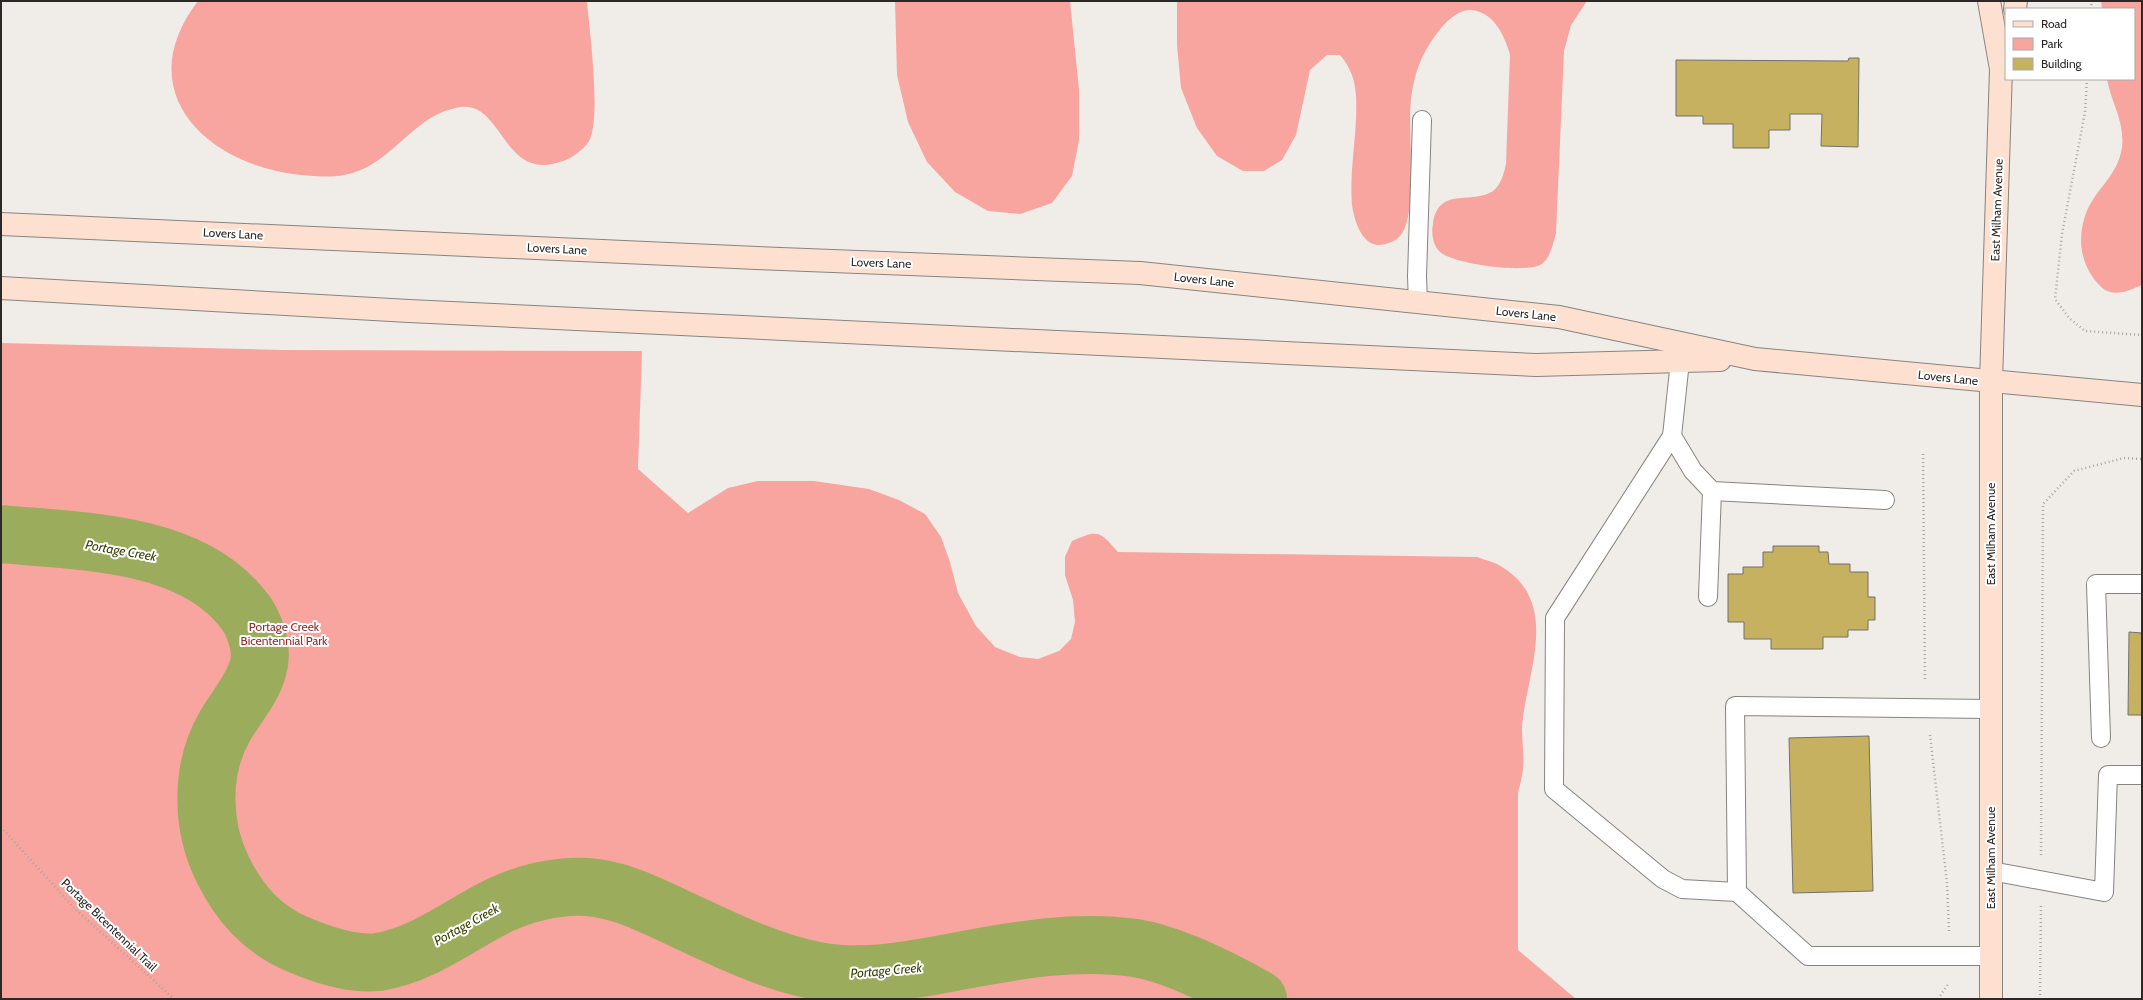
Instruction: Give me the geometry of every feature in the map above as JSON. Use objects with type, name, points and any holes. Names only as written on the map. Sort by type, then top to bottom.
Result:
[{"type":"street","name":"East Milham Avenue","points":[[1989,1],[2001,70]]},
{"type":"street","name":"East Milham Avenue","points":[[1991,999],[1990,709],[1992,382],[2001,70],[2005,51]]},
{"type":"street","name":"Lovers Lane","points":[[1,224],[750,258],[1140,273],[1559,317],[1754,359],[2142,395]]},
{"type":"street","name":"Lovers Lane","points":[[1,288],[433,312],[1536,365],[1754,359]]},
{"type":"lane","points":[[1418,303],[1417,276],[1422,120]]},
{"type":"lane","points":[[1680,361],[1672,436],[1555,618],[1554,789],[1663,879],[1682,889],[1737,892],[1808,956],[1991,956]]},
{"type":"lane","points":[[1672,436],[1693,471],[1712,491],[1885,500]]},
{"type":"lane","points":[[1708,597],[1712,491]]},
{"type":"lane","points":[[2101,738],[2096,584],[2142,584]]},
{"type":"lane","points":[[1737,892],[1735,706],[1990,709]]},
{"type":"lane","points":[[1991,871],[2104,892],[2108,775],[2142,775]]},
{"type":"path","points":[[2087,80],[2085,112],[2062,234],[2055,299],[2069,318],[2085,331],[2142,335]]},
{"type":"path","points":[[2040,999],[2044,504],[2074,472],[2124,458],[2142,459]]},
{"type":"path","name":"Portage Bicentennial Trail","points":[[1,827],[74,908],[174,999]]},
{"type":"green space","points":[[198,1],[587,1],[595,98],[592,134],[587,144],[571,157],[552,164],[536,164],[523,159],[512,149],[485,115],[474,108],[461,107],[444,111],[429,119],[376,162],[361,170],[339,176],[322,176],[300,175],[266,168],[235,156],[208,139],[188,118],[175,93],[172,65],[179,34]]},
{"type":"green space","points":[[895,1],[1070,1],[1079,90],[1079,140],[1072,176],[1052,203],[1020,214],[988,211],[955,192],[927,162],[908,122],[897,75]]},
{"type":"green space","points":[[1177,1],[1587,1],[1571,25],[1564,51],[1556,233],[1546,260],[1535,266],[1523,268],[1508,268],[1475,264],[1440,252],[1433,239],[1433,224],[1436,212],[1441,205],[1457,198],[1475,197],[1493,191],[1500,182],[1506,164],[1510,54],[1501,32],[1486,15],[1471,10],[1458,13],[1441,28],[1424,53],[1417,70],[1411,99],[1411,192],[1406,225],[1400,236],[1395,240],[1387,244],[1378,245],[1372,244],[1363,236],[1359,230],[1353,211],[1351,191],[1356,123],[1356,96],[1352,74],[1340,55],[1327,55],[1310,70],[1296,135],[1282,160],[1264,171],[1243,171],[1217,156],[1197,128],[1181,88],[1177,45]]},
{"type":"green space","points":[[2101,1],[2142,1],[2142,285],[2118,293],[2110,292],[2099,285],[2089,272],[2083,257],[2081,241],[2081,232],[2085,216],[2094,198],[2116,167],[2122,147],[2120,121],[2107,80],[2135,80],[2135,8],[2102,8]]},
{"type":"green space","name":"Portage Creek Bicentennial Park","points":[[1,343],[284,350],[642,351],[638,469],[688,513],[728,488],[758,481],[814,481],[869,489],[899,500],[925,514],[941,537],[950,562],[958,593],[976,626],[995,647],[1020,657],[1038,659],[1059,651],[1071,639],[1075,622],[1073,600],[1065,575],[1065,557],[1072,541],[1088,535],[1098,534],[1102,536],[1118,552],[1477,557],[1493,562],[1502,567],[1519,581],[1530,598],[1535,616],[1536,636],[1534,656],[1522,723],[1523,763],[1518,793],[1518,950],[1576,999],[1,999]]},
{"type":"building","points":[[1849,58],[1859,58],[1858,147],[1821,146],[1822,114],[1790,114],[1790,130],[1769,130],[1769,148],[1733,148],[1733,124],[1703,124],[1703,116],[1676,116],[1676,60],[1848,61]]},
{"type":"building","points":[[1773,546],[1819,546],[1819,552],[1828,552],[1829,564],[1850,564],[1850,572],[1868,572],[1868,597],[1875,597],[1875,620],[1868,620],[1868,630],[1848,630],[1848,637],[1823,637],[1823,649],[1771,649],[1771,639],[1744,639],[1744,622],[1728,622],[1728,574],[1743,574],[1743,567],[1763,567],[1763,552],[1773,552]]},
{"type":"building","points":[[2129,632],[2142,633],[2142,715],[2128,715]]},
{"type":"building","points":[[1869,736],[1873,891],[1793,893],[1789,738]]},
{"type":"waterway","name":"Portage Creek","points":[[1,534],[94,542],[157,555],[187,566],[213,581],[236,601],[249,617],[257,638],[260,653],[259,663],[252,684],[225,726],[211,760],[206,798],[207,816],[216,853],[223,870],[237,894],[253,914],[263,923],[284,938],[297,944],[337,958],[358,962],[378,962],[410,953],[498,906],[519,897],[565,887],[587,887],[598,888],[632,897],[760,954],[778,961],[813,970],[848,974],[884,973],[1021,950],[1066,946],[1112,946],[1135,948],[1166,956],[1214,976],[1258,999]]}]
